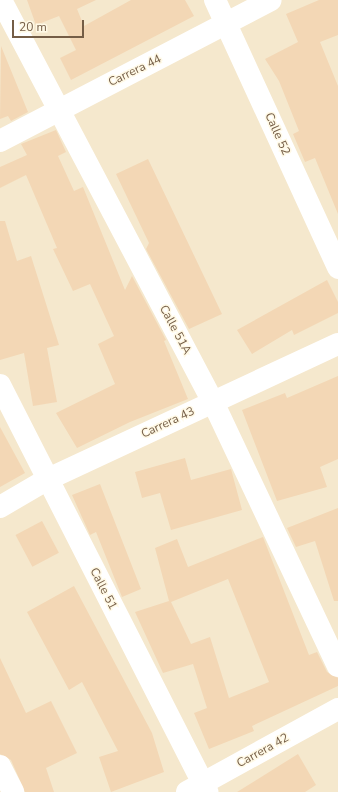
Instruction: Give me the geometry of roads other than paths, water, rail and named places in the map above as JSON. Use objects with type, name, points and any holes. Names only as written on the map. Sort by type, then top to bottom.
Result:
[{"type":"street","name":"Calle 51A","points":[[1,0],[56,110],[214,402],[338,666]]},
{"type":"street","name":"Calle 52","points":[[215,0],[228,25],[338,268]]},
{"type":"street","name":"Carrera 44","points":[[0,141],[56,110],[228,25],[271,0]]},
{"type":"street","name":"Carrera 43","points":[[0,507],[46,480],[338,344]]},
{"type":"street","name":"Calle 51","points":[[0,385],[199,790]]},
{"type":"street","name":"Carrera 42","points":[[199,790],[338,709]]},
{"type":"street","points":[[0,766],[13,792]]}]
